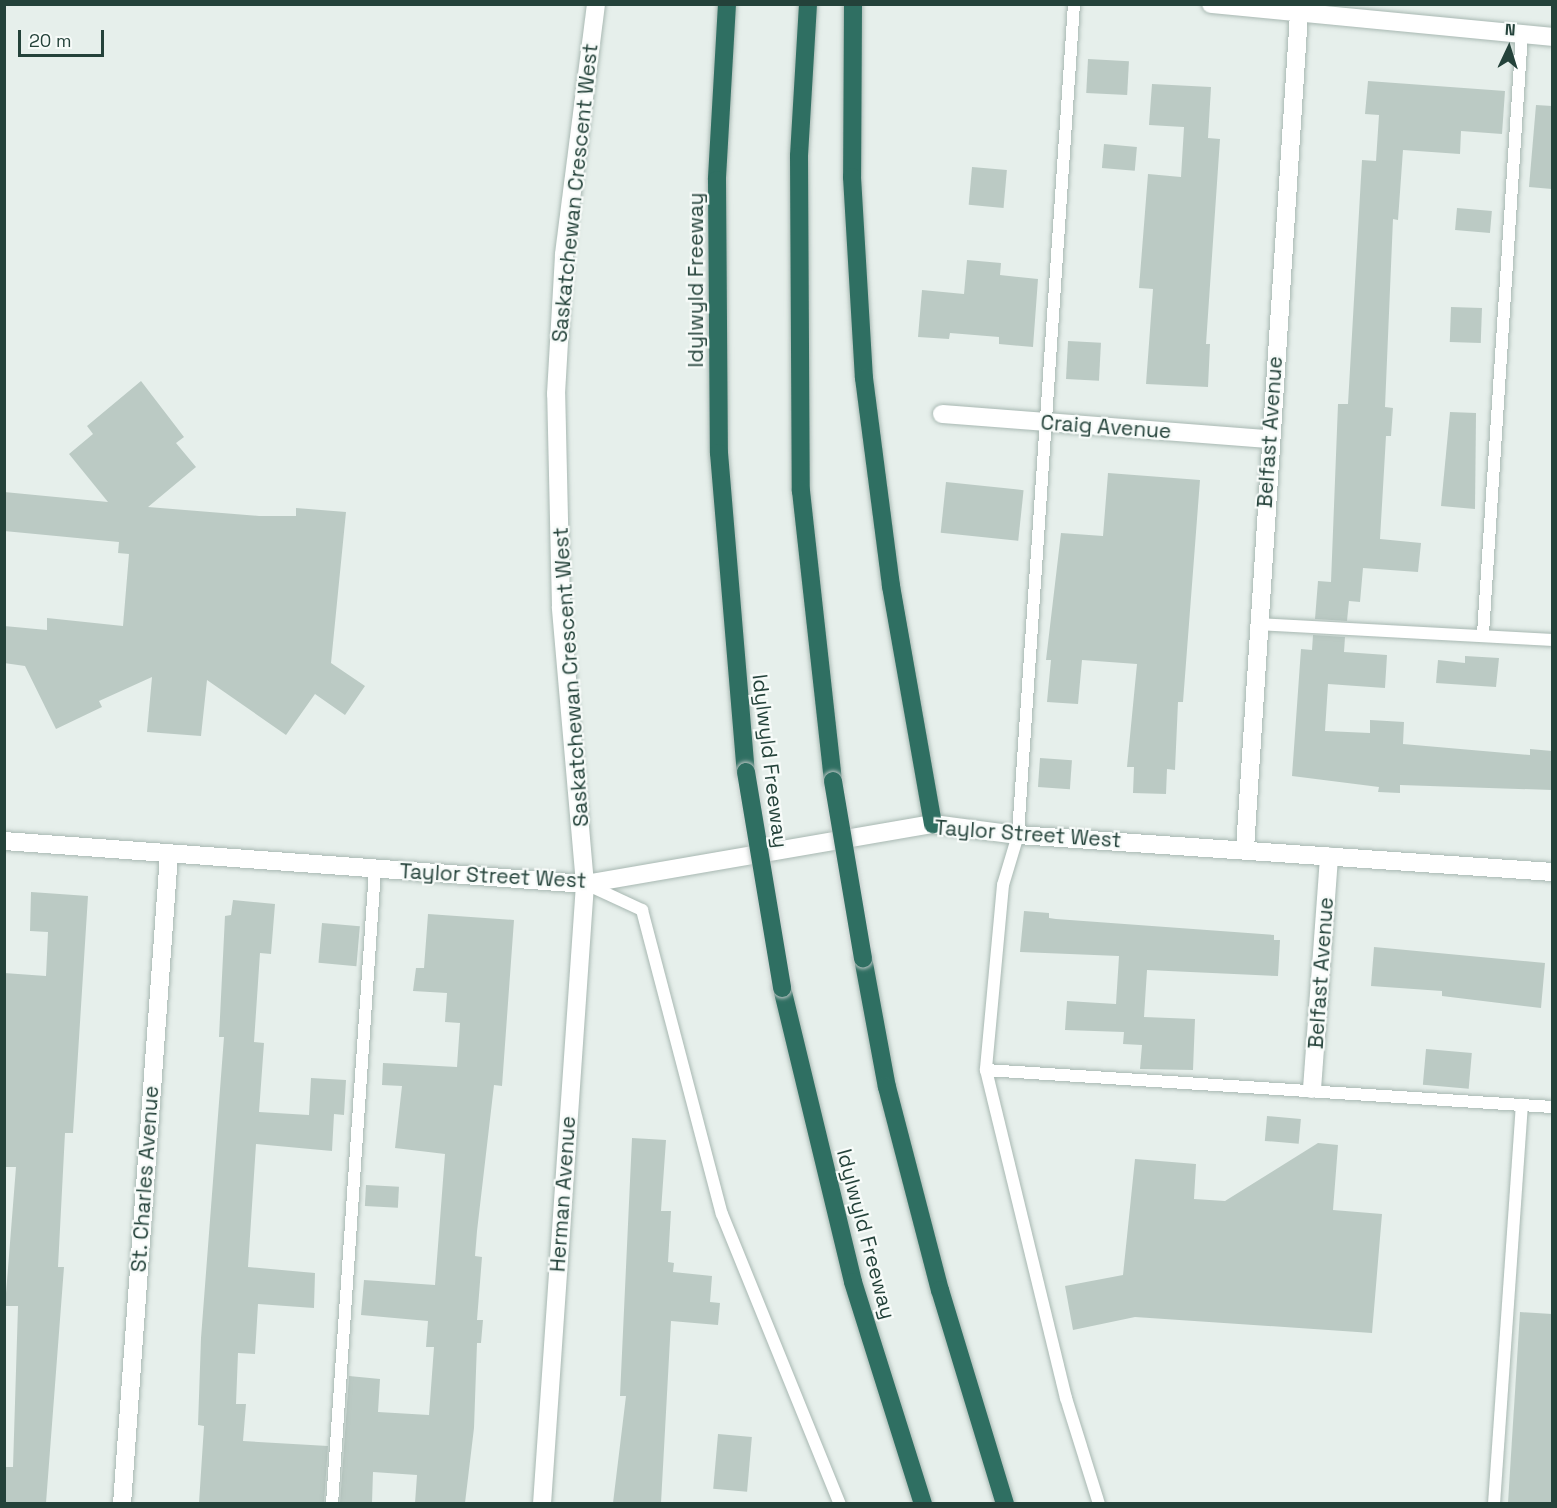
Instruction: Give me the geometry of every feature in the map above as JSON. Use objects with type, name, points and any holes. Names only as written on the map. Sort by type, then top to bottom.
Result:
[{"type":"highway","name":"Idylwyld Freeway","points":[[727,4],[717,180],[720,453],[746,772],[782,988],[853,1282],[923,1503]]},
{"type":"highway","points":[[808,4],[798,156],[801,491],[833,781],[862,958],[887,1087],[937,1279],[1005,1503]]},
{"type":"highway","points":[[853,4],[852,177],[864,378],[891,586],[933,824]]},
{"type":"street","name":"Saskatchewan Crescent West","points":[[585,884],[561,607],[556,394],[564,254],[596,4]]},
{"type":"street","points":[[1211,4],[1552,37]]},
{"type":"street","name":"Belfast Avenue","points":[[1245,849],[1269,439],[1299,14]]},
{"type":"street","name":"Craig Avenue","points":[[942,414],[1269,439]]},
{"type":"street","name":"Taylor Street West","points":[[4,841],[585,884],[933,824],[1018,835],[1552,872]]},
{"type":"street","name":"St. Charles Avenue","points":[[122,1503],[169,854]]},
{"type":"street","name":"Belfast Avenue","points":[[1312,1089],[1329,857]]},
{"type":"street","name":"Herman Avenue","points":[[542,1503],[585,884]]},
{"type":"lane","points":[[1074,4],[1018,835],[1003,885],[986,1070],[1066,1398],[1099,1503]]},
{"type":"lane","points":[[1483,634],[1522,33]]},
{"type":"lane","points":[[1258,624],[1483,634],[1552,640]]},
{"type":"lane","points":[[332,1503],[375,870]]},
{"type":"lane","points":[[585,884],[642,910],[722,1214],[840,1503]]},
{"type":"lane","points":[[986,1070],[1312,1089],[1552,1107]]},
{"type":"lane","points":[[1494,1503],[1522,1105]]},
{"type":"building","points":[[1088,59],[1129,61],[1127,95],[1086,93]]},
{"type":"building","points":[[1368,81],[1505,91],[1502,134],[1461,131],[1460,154],[1403,150],[1398,220],[1393,219],[1385,407],[1393,408],[1391,436],[1386,436],[1380,539],[1421,543],[1418,572],[1363,568],[1360,602],[1349,601],[1347,621],[1315,619],[1318,581],[1331,582],[1338,404],[1348,404],[1362,160],[1376,161],[1379,115],[1365,114]]},
{"type":"building","points":[[1152,84],[1211,87],[1208,138],[1220,139],[1206,344],[1210,344],[1208,387],[1146,384],[1153,289],[1139,288],[1148,174],[1181,177],[1184,127],[1149,125]]},
{"type":"building","points":[[1536,105],[1552,106],[1552,189],[1529,187]]},
{"type":"building","points":[[1104,144],[1137,147],[1135,171],[1102,168]]},
{"type":"building","points":[[972,167],[1007,170],[1004,208],[969,205]]},
{"type":"building","points":[[1457,208],[1492,211],[1490,233],[1455,230]]},
{"type":"building","points":[[967,260],[1001,263],[1000,275],[1038,279],[1033,347],[999,344],[999,337],[950,333],[949,339],[918,337],[922,290],[964,294]]},
{"type":"building","points":[[1451,307],[1482,308],[1481,343],[1450,342]]},
{"type":"building","points":[[1068,341],[1101,343],[1099,381],[1066,379]]},
{"type":"building","points":[[141,381],[184,437],[176,443],[196,467],[148,507],[259,516],[296,516],[296,508],[346,512],[331,663],[365,686],[345,715],[315,694],[286,735],[207,680],[201,736],[147,732],[152,677],[99,701],[102,707],[56,729],[25,666],[4,663],[4,626],[47,630],[47,618],[123,626],[129,554],[118,553],[119,542],[4,531],[4,492],[108,502],[69,454],[93,434],[87,426]]},
{"type":"building","points":[[1450,412],[1476,413],[1475,509],[1441,506]]},
{"type":"building","points":[[1108,473],[1200,480],[1183,702],[1178,702],[1175,770],[1167,769],[1166,794],[1133,793],[1134,767],[1127,767],[1137,664],[1082,660],[1078,704],[1047,702],[1051,660],[1046,660],[1061,533],[1103,536]]},
{"type":"building","points":[[946,482],[1024,490],[1018,541],[941,533]]},
{"type":"building","points":[[1313,635],[1345,637],[1344,652],[1387,655],[1385,688],[1328,684],[1325,731],[1370,733],[1370,720],[1404,722],[1403,744],[1530,755],[1530,749],[1552,751],[1552,790],[1400,785],[1400,793],[1378,792],[1379,787],[1292,776],[1301,649],[1312,650]]},
{"type":"building","points":[[1465,656],[1499,658],[1496,687],[1436,683],[1438,660],[1465,663]]},
{"type":"building","points":[[1040,758],[1072,760],[1070,789],[1038,787]]},
{"type":"building","points":[[31,892],[88,896],[73,1133],[65,1133],[58,1267],[64,1267],[46,1503],[4,1503],[4,1467],[13,1467],[18,1306],[5,1306],[16,1167],[4,1167],[4,973],[46,976],[48,932],[30,931]]},
{"type":"building","points":[[233,900],[275,904],[271,954],[260,953],[254,1042],[264,1043],[259,1112],[309,1115],[311,1078],[346,1080],[344,1115],[334,1114],[332,1151],[256,1144],[248,1267],[315,1273],[314,1308],[258,1304],[255,1354],[238,1353],[236,1404],[246,1404],[243,1441],[328,1446],[324,1503],[199,1503],[204,1426],[198,1425],[201,1338],[224,1037],[219,1037],[225,916],[231,915]]},
{"type":"building","points":[[1024,911],[1049,913],[1049,918],[1056,919],[1274,935],[1274,940],[1280,940],[1278,976],[1147,970],[1144,1017],[1195,1019],[1193,1070],[1140,1069],[1142,1045],[1123,1044],[1124,1032],[1065,1030],[1067,1001],[1116,1004],[1119,956],[1020,952]]},
{"type":"building","points":[[428,914],[514,920],[502,1086],[494,1085],[477,1231],[475,1256],[482,1257],[477,1320],[483,1320],[481,1343],[477,1343],[474,1428],[465,1503],[415,1503],[417,1475],[373,1472],[372,1503],[340,1503],[349,1376],[380,1379],[378,1412],[429,1415],[434,1347],[426,1347],[428,1321],[361,1315],[364,1280],[435,1285],[445,1154],[395,1148],[402,1086],[382,1085],[383,1063],[457,1067],[460,1023],[445,1022],[447,993],[413,991],[416,968],[424,968]]},
{"type":"building","points":[[322,923],[360,926],[356,966],[319,963]]},
{"type":"building","points":[[1374,947],[1545,963],[1541,1008],[1442,996],[1442,991],[1371,986]]},
{"type":"building","points":[[1426,1049],[1472,1053],[1469,1089],[1423,1085]]},
{"type":"building","points":[[1267,1116],[1301,1119],[1299,1144],[1265,1141]]},
{"type":"building","points":[[632,1138],[666,1140],[661,1211],[671,1211],[668,1262],[674,1263],[673,1272],[712,1276],[710,1302],[720,1303],[718,1325],[671,1321],[661,1503],[613,1503],[626,1396],[620,1396]]},
{"type":"building","points":[[1318,1143],[1338,1145],[1333,1210],[1382,1214],[1372,1333],[1135,1317],[1073,1330],[1065,1286],[1123,1275],[1135,1159],[1196,1164],[1194,1199],[1225,1201]]},
{"type":"building","points":[[366,1185],[399,1187],[398,1208],[365,1206]]},
{"type":"building","points":[[1520,1312],[1552,1314],[1552,1503],[1508,1503]]},
{"type":"building","points":[[718,1434],[752,1437],[747,1492],[713,1489]]}]
